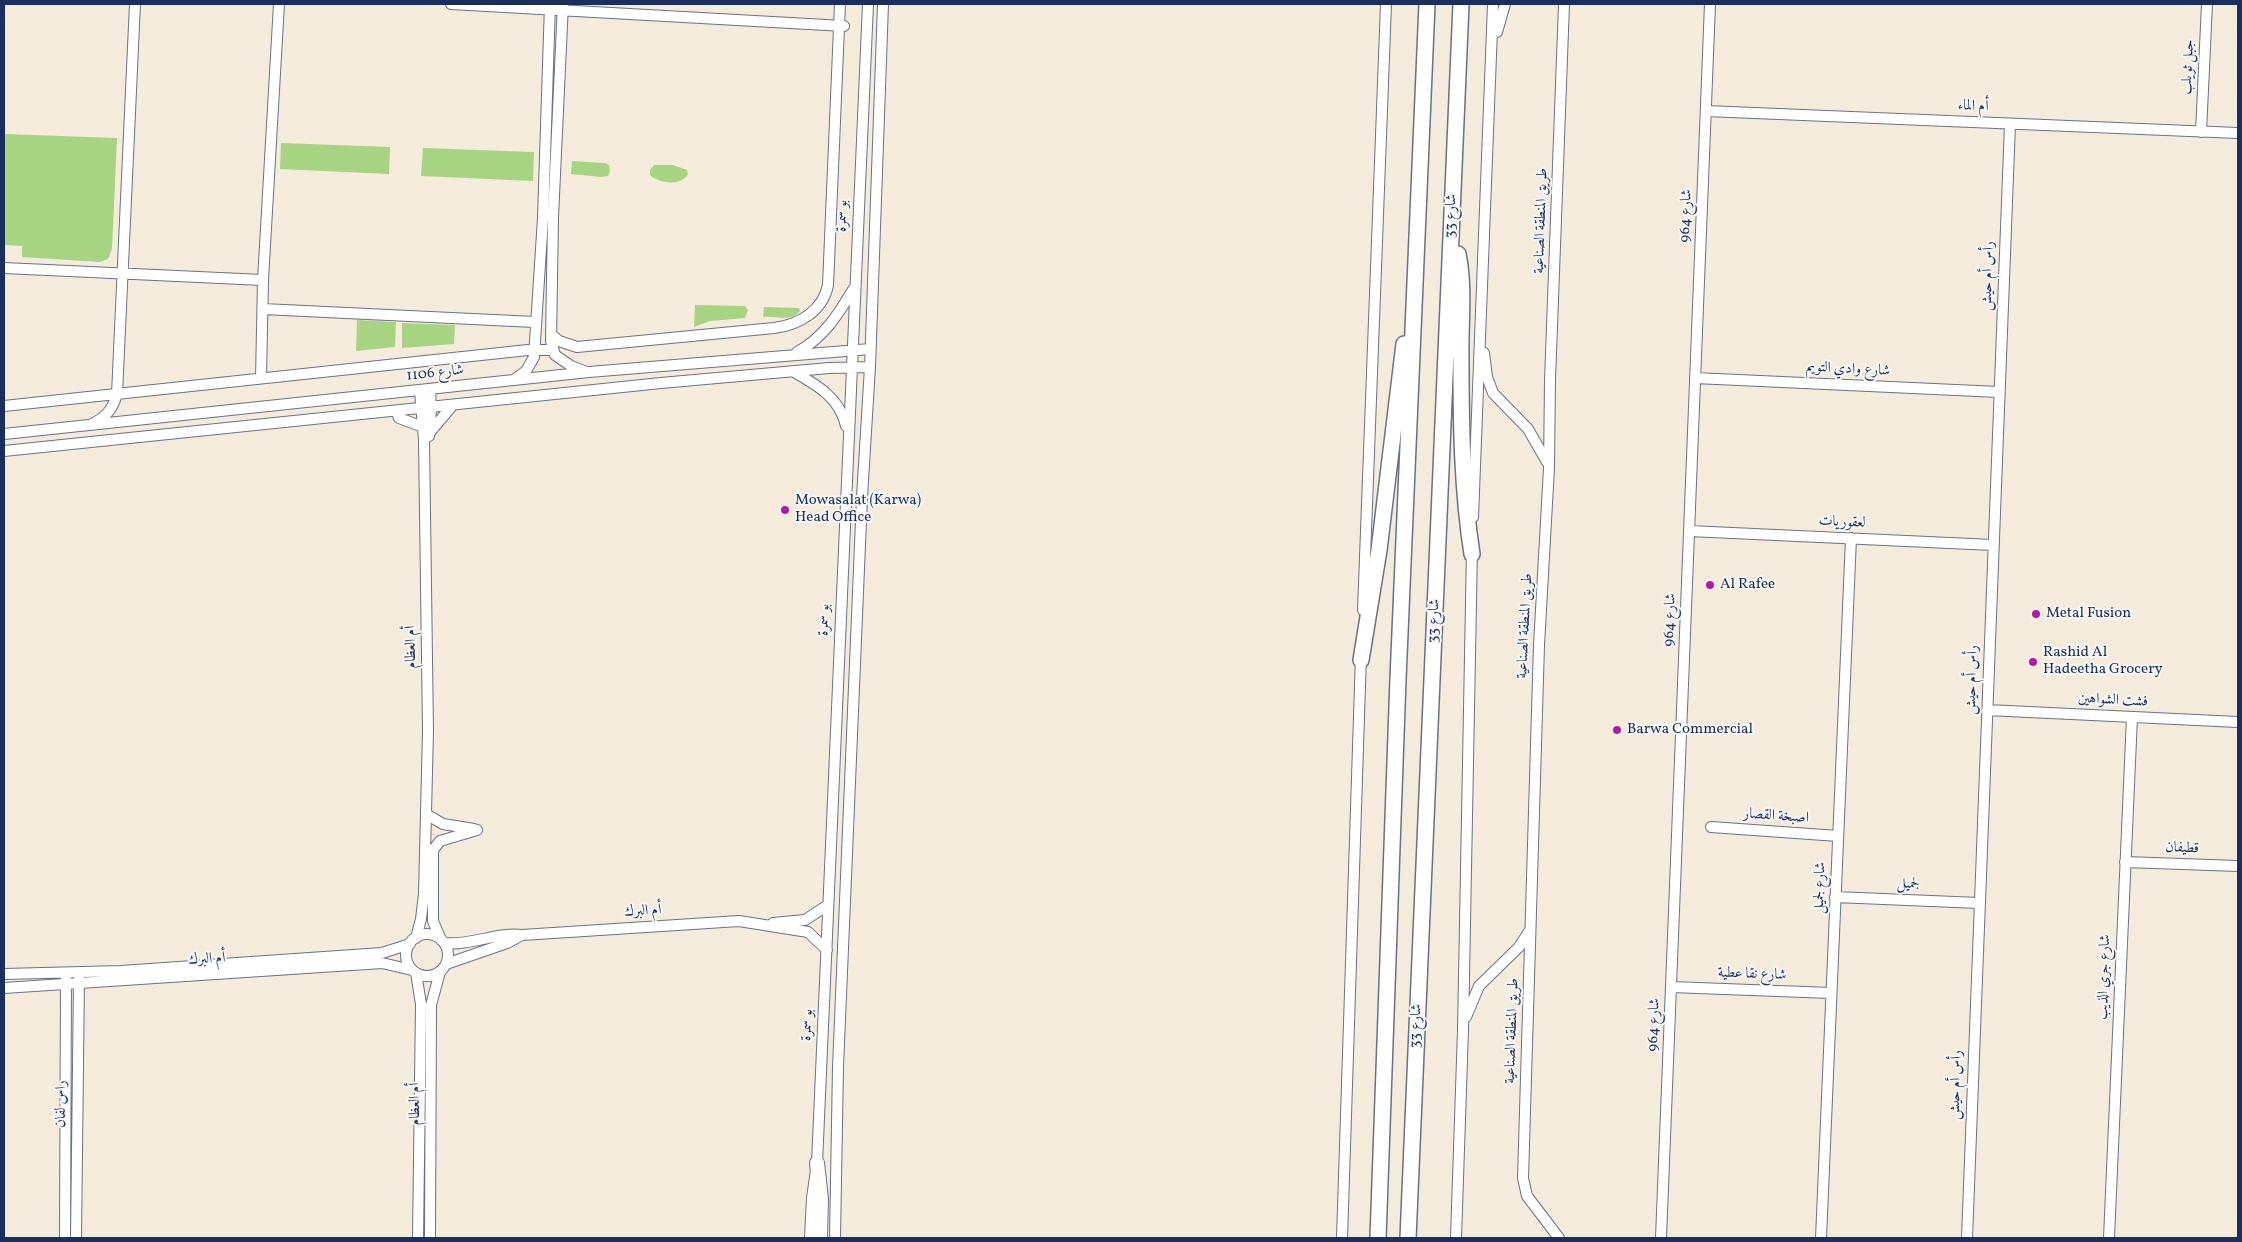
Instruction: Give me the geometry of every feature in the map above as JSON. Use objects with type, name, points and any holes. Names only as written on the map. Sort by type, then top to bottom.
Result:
[{"type":"highway","name":"شارع 33","points":[[1378,1238],[1398,669],[1427,4]]},
{"type":"highway","name":"شارع 33","points":[[1408,1238],[1461,4]]},
{"type":"highway","points":[[1452,223],[1461,281],[1460,361],[1465,500],[1472,554]]},
{"type":"highway","points":[[1361,660],[1379,550],[1399,381],[1416,279]]},
{"type":"main road","points":[[817,1163],[822,1199],[820,1238]]},
{"type":"street","points":[[90,425],[108,413],[114,406],[118,394],[135,4]]},
{"type":"street","points":[[261,378],[263,280],[279,4]]},
{"type":"street","points":[[451,4],[563,6],[842,25]]},
{"type":"street","points":[[551,334],[559,341],[572,346],[591,346],[782,327],[799,322],[811,314],[824,298],[828,285],[842,25],[840,4]]},
{"type":"street","name":"بو سمرة","points":[[810,1238],[812,1198],[817,1163],[868,4]]},
{"type":"street","name":"بو سمرة","points":[[835,1238],[838,1057],[862,497],[870,367],[883,4]]},
{"type":"street","points":[[1342,1238],[1361,660],[1386,4]]},
{"type":"street","points":[[1456,1238],[1463,1030],[1472,554],[1493,4]]},
{"type":"street","points":[[1491,65],[1505,4]]},
{"type":"street","name":"طريق المنطقة الصناعية","points":[[1559,1238],[1527,1196],[1522,1178],[1539,645],[1549,468],[1550,380],[1564,4]]},
{"type":"street","name":"شارع 964","points":[[1661,1238],[1710,4]]},
{"type":"street","name":"جبل ثويلب","points":[[2201,132],[2207,4]]},
{"type":"street","points":[[513,380],[530,367],[534,357],[543,218],[550,6]]},
{"type":"street","points":[[563,6],[553,217],[552,350],[562,361],[589,372]]},
{"type":"street","name":"أم الماء","points":[[1706,111],[2238,133]]},
{"type":"street","name":"رأس أم حيش","points":[[1966,1238],[2010,124]]},
{"type":"street","points":[[4,268],[263,280]]},
{"type":"street","points":[[794,354],[808,346],[828,327],[855,288]]},
{"type":"street","points":[[263,309],[535,322]]},
{"type":"street","points":[[1480,319],[1487,377],[1493,393],[1528,429],[1544,454],[1549,468]]},
{"type":"street","points":[[4,406],[534,350],[552,350]]},
{"type":"street","name":"شارع 1106","points":[[4,434],[589,372],[794,354],[870,350]]},
{"type":"street","points":[[4,451],[427,409],[530,396],[793,371],[870,367]]},
{"type":"street","points":[[793,371],[817,384],[832,399],[845,420],[848,435]]},
{"type":"street","name":"شارع وادي التويم","points":[[1695,378],[1999,392]]},
{"type":"street","name":"أم العظام","points":[[413,941],[421,919],[424,894],[428,731],[425,479],[428,464],[425,390]]},
{"type":"street","points":[[397,412],[400,418],[426,430],[452,406]]},
{"type":"street","name":"لعقوريات","points":[[1689,531],[1993,545]]},
{"type":"street","name":"شارع لجميل","points":[[1821,1238],[1851,538]]},
{"type":"street","name":"فشت الشواهين","points":[[1987,710],[2238,722]]},
{"type":"street","name":"شارع جري الذيب","points":[[2109,1238],[2132,717]]},
{"type":"street","points":[[426,814],[443,824],[477,830],[440,840],[432,850],[433,921],[443,942],[448,956],[443,968],[428,976],[414,971],[407,962],[406,953],[413,941],[432,935],[443,942]]},
{"type":"street","name":"اصبخة القصار","points":[[1711,828],[1838,836]]},
{"type":"street","name":"قطيفان","points":[[2125,862],[2238,866]]},
{"type":"street","name":"لجميل","points":[[1835,897],[1980,903]]},
{"type":"street","name":"أم البرك","points":[[767,924],[805,920],[828,905]]},
{"type":"street","name":"أم البرك","points":[[443,942],[460,944],[508,934],[522,935],[739,921],[808,932],[827,950]]},
{"type":"street","points":[[1463,1030],[1472,1000],[1479,986],[1519,947],[1531,929]]},
{"type":"street","name":"أم البرك","points":[[443,968],[507,943],[522,935]]},
{"type":"street","name":"أم البرك","points":[[4,988],[78,984],[122,976],[382,953],[413,941]]},
{"type":"street","name":"أم البرك","points":[[4,974],[79,971],[122,976],[382,963],[414,971]]},
{"type":"street","name":"أم العظام","points":[[430,1238],[431,1005],[443,968]]},
{"type":"street","name":"راس لفان","points":[[65,1238],[65,984],[67,971]]},
{"type":"street","name":"راس لفان","points":[[76,1238],[79,971]]},
{"type":"street","name":"أم العظام","points":[[414,971],[421,1004],[418,1238]]},
{"type":"street","name":"شارع نقا عطية","points":[[1671,987],[1831,993]]},
{"type":"street","points":[[419,1152],[431,1152]]},
{"type":"green space","points":[[4,134],[117,138],[112,249],[108,259],[100,262],[22,257],[22,246],[4,245]]},
{"type":"green space","points":[[281,143],[390,147],[389,174],[280,169]]},
{"type":"green space","points":[[423,148],[534,152],[533,181],[421,176]]},
{"type":"green space","points":[[572,161],[605,163],[609,165],[610,171],[608,176],[601,177],[571,174]]},
{"type":"green space","points":[[654,165],[673,165],[687,170],[688,174],[685,178],[676,182],[664,182],[650,175],[650,170]]},
{"type":"green space","points":[[695,305],[745,306],[748,310],[745,318],[710,321],[694,327]]},
{"type":"green space","points":[[764,307],[799,308],[800,311],[788,318],[763,317]]},
{"type":"green space","points":[[357,320],[396,322],[395,347],[356,351]]},
{"type":"green space","points":[[402,323],[455,325],[454,344],[402,348]]},
{"type":"place","name":"Mowasalat (Karwa) Head Office","points":[[785,510]]},
{"type":"place","name":"Al Rafee","points":[[1710,585]]},
{"type":"place","name":"Metal Fusion","points":[[2036,614]]},
{"type":"place","name":"Rashid Al Hadeetha Grocery","points":[[2033,662]]},
{"type":"place","name":"Barwa Commercial","points":[[1617,730]]}]
